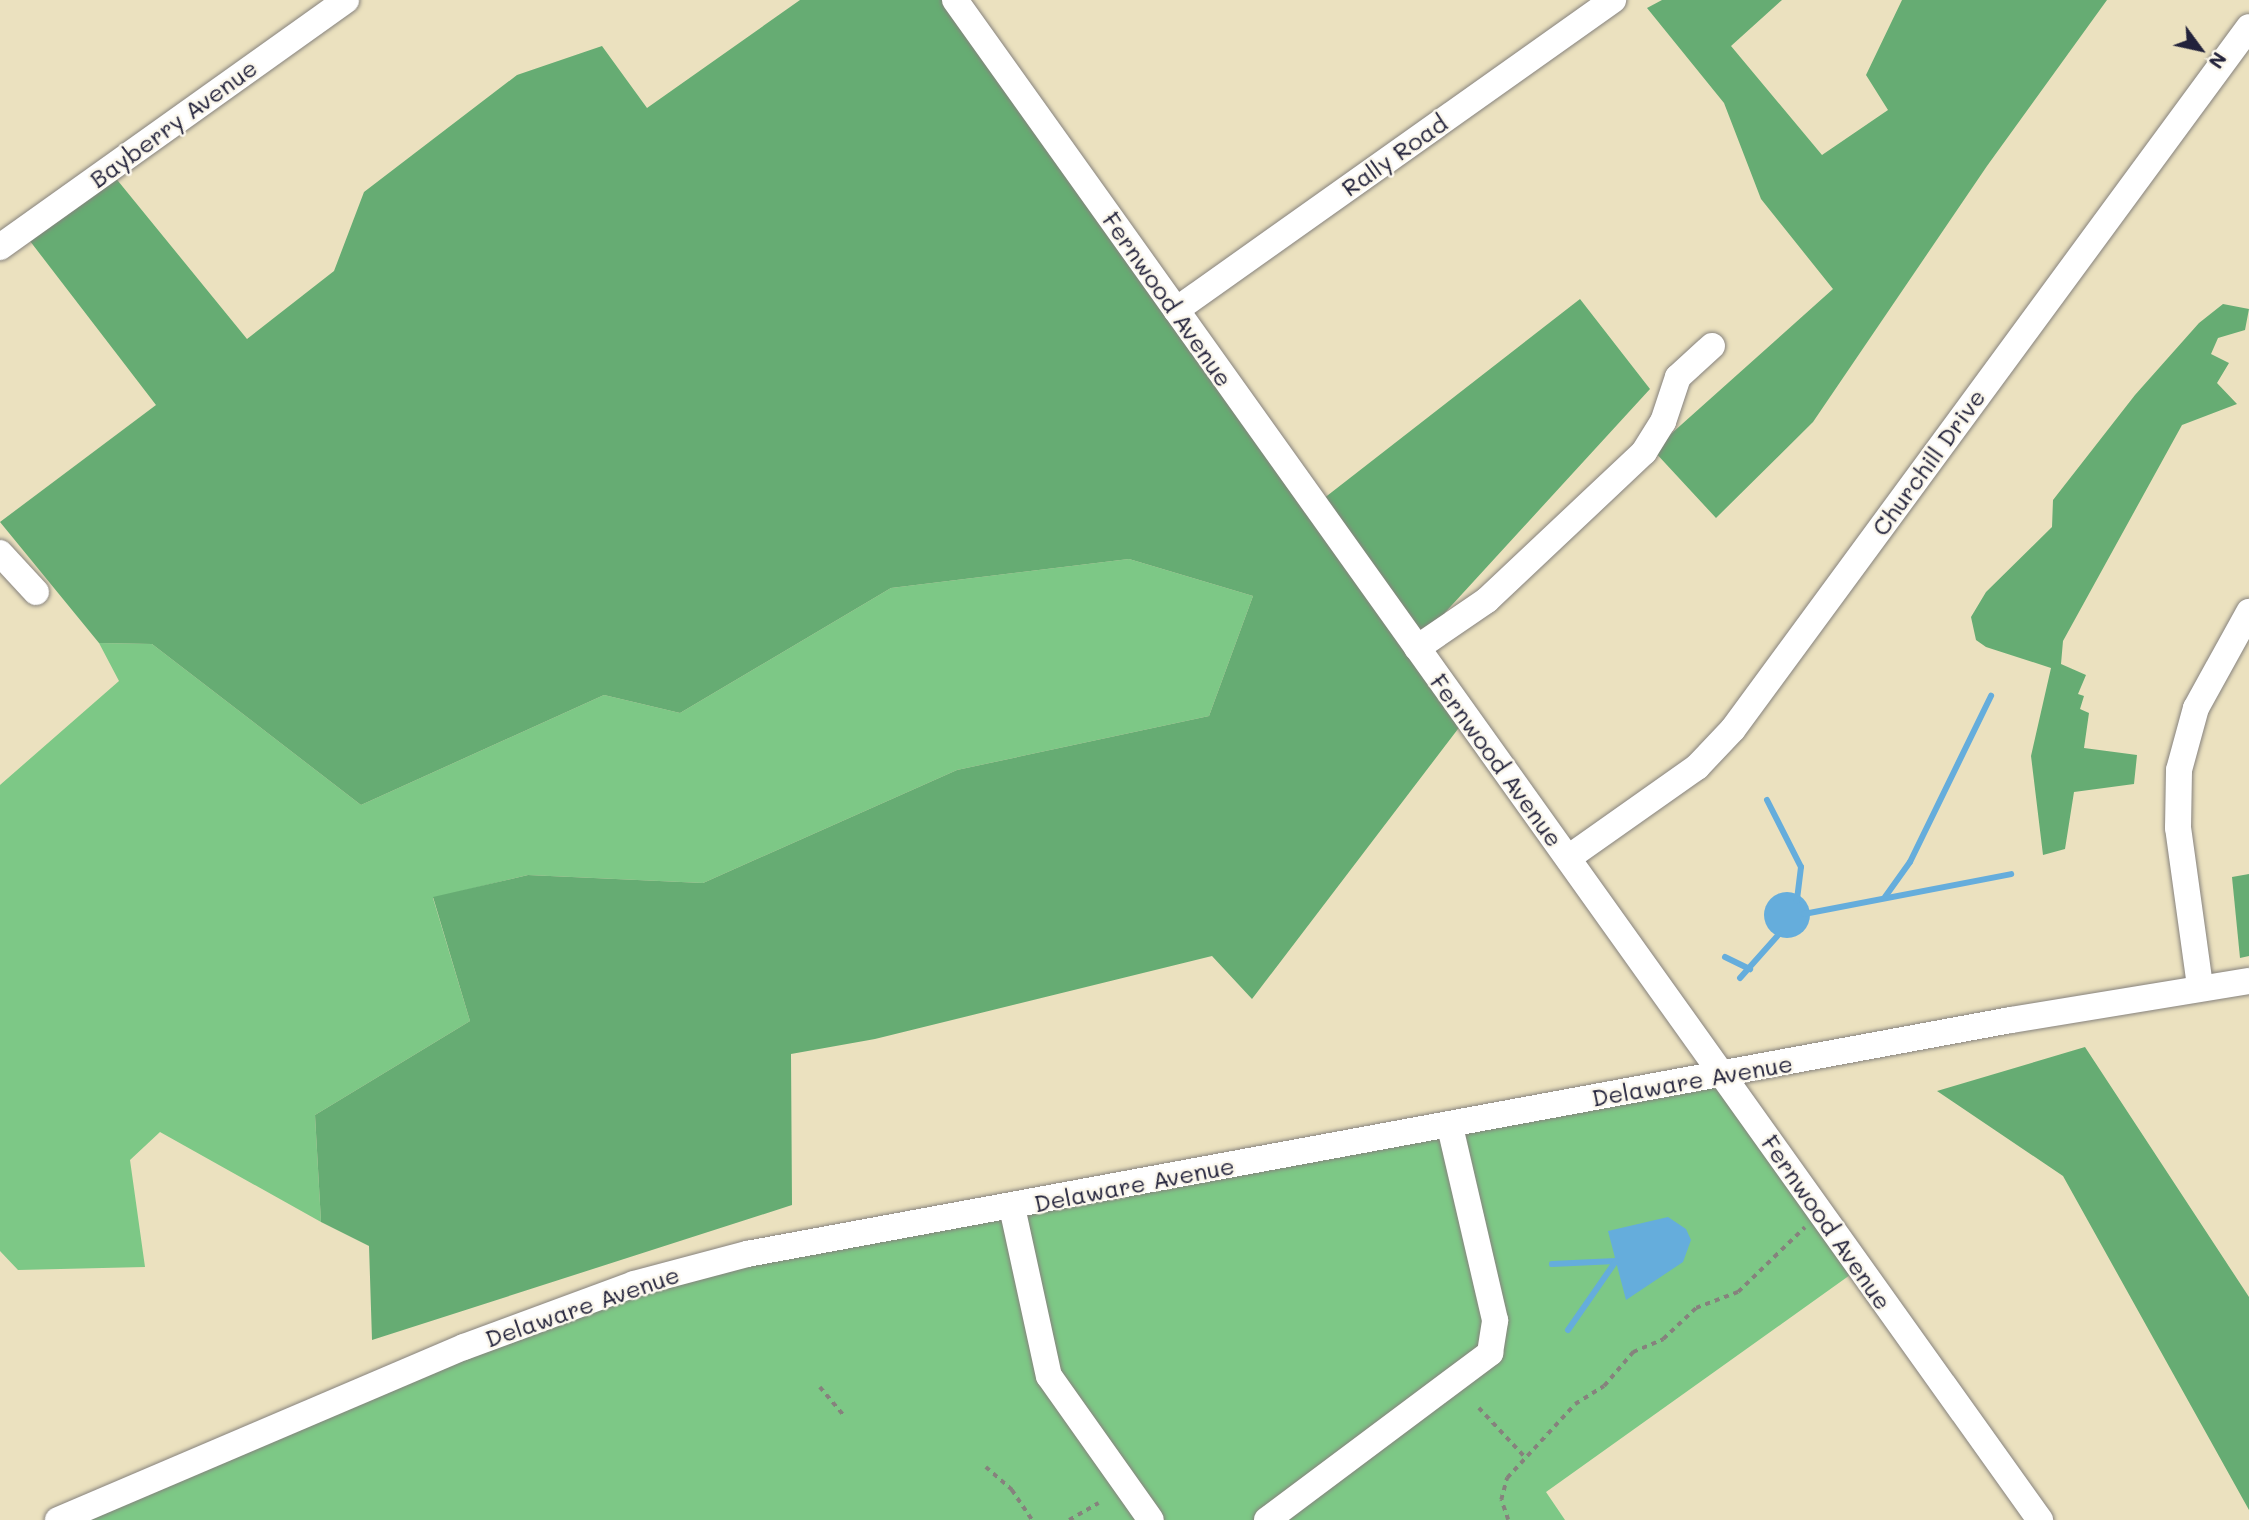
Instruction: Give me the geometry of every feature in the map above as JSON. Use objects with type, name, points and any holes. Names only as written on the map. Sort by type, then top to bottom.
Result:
[{"type":"street","name":"Bayberry Avenue","points":[[0,247],[346,0]]},
{"type":"street","name":"Fernwood Avenue","points":[[955,0],[1724,1073],[1818,1213],[2040,1520]]},
{"type":"street","name":"Rally Road","points":[[1175,310],[1613,0]]},
{"type":"street","name":"Churchill Drive","points":[[1568,858],[1697,766],[1733,729],[2249,27]]},
{"type":"street","points":[[1417,648],[1487,600],[1644,452],[1663,422],[1678,377],[1712,346]]},
{"type":"street","points":[[0,553],[36,592]]},
{"type":"street","points":[[2200,986],[2178,828],[2179,770],[2196,708],[2249,611]]},
{"type":"street","name":"Delaware Avenue","points":[[58,1520],[464,1347],[597,1296],[747,1254],[2200,986],[2249,981]]},
{"type":"street","points":[[1267,1520],[1490,1353],[1494,1320],[1450,1126]]},
{"type":"street","points":[[1012,1207],[1049,1376],[1151,1520]]},
{"type":"path","points":[[1508,1520],[1502,1493],[1525,1457],[1575,1404],[1604,1386],[1624,1360],[1662,1339],[1696,1308],[1738,1292],[1818,1213]]},
{"type":"path","points":[[820,1387],[844,1416]]},
{"type":"path","points":[[1479,1408],[1525,1457]]},
{"type":"path","points":[[986,1467],[1012,1490],[1032,1520]]},
{"type":"path","points":[[1069,1520],[1098,1503]]},
{"type":"green space","points":[[800,0],[951,0],[1305,513],[1580,299],[1650,389],[1408,653],[1461,725],[1252,999],[1212,956],[875,1039],[791,1054],[792,1205],[372,1340],[369,1246],[321,1222],[315,1115],[470,1021],[433,897],[528,875],[703,883],[957,770],[1209,716],[1253,596],[1129,559],[891,588],[680,713],[604,695],[361,805],[152,644],[99,643],[0,522],[156,405],[20,228],[105,165],[247,339],[334,271],[364,192],[517,75],[602,46],[647,108]]},
{"type":"green space","points":[[1662,0],[1782,0],[1731,46],[1822,155],[1888,110],[1866,75],[1902,0],[2107,0],[1987,166],[1813,422],[1716,518],[1653,450],[1833,289],[1761,199],[1724,103],[1647,8]]},
{"type":"green space","points":[[2223,304],[2249,309],[2245,330],[2218,338],[2211,354],[2229,363],[2217,383],[2237,404],[2182,425],[2063,641],[2061,664],[2086,675],[2078,694],[2084,696],[2080,709],[2089,713],[2084,748],[2137,755],[2134,784],[2074,792],[2065,849],[2043,855],[2031,756],[2051,668],[1986,647],[1976,640],[1971,617],[1986,592],[2052,527],[2053,500],[2135,395],[2199,323]]},
{"type":"green space","points":[[1129,559],[1253,596],[1209,716],[957,770],[703,883],[528,875],[433,898],[470,1021],[315,1115],[321,1222],[160,1132],[130,1160],[145,1267],[18,1270],[0,1251],[0,785],[119,681],[99,643],[152,644],[361,805],[604,695],[680,713],[891,588]]},
{"type":"green space","points":[[2249,874],[2249,956],[2240,958],[2232,877]]},
{"type":"green space","points":[[2085,1047],[2249,1297],[2249,1510],[2063,1176],[1937,1091]]},
{"type":"green space","points":[[1724,1073],[1857,1270],[1546,1492],[1565,1520],[60,1520],[597,1296]]},
{"type":"water","points":[[1787,892],[1803,899],[1810,915],[1803,931],[1787,938],[1771,931],[1764,915],[1771,899]]},
{"type":"water","points":[[1668,1217],[1686,1229],[1691,1240],[1683,1262],[1626,1300],[1608,1231]]},
{"type":"waterway","points":[[1885,897],[1910,862],[1991,696]]},
{"type":"waterway","points":[[1767,800],[1801,867],[1797,901]]},
{"type":"waterway","points":[[1804,914],[2011,874]]},
{"type":"waterway","points":[[1740,978],[1779,934]]},
{"type":"waterway","points":[[1725,957],[1750,969]]},
{"type":"waterway","points":[[1552,1264],[1616,1261]]},
{"type":"waterway","points":[[1568,1330],[1616,1261]]}]
